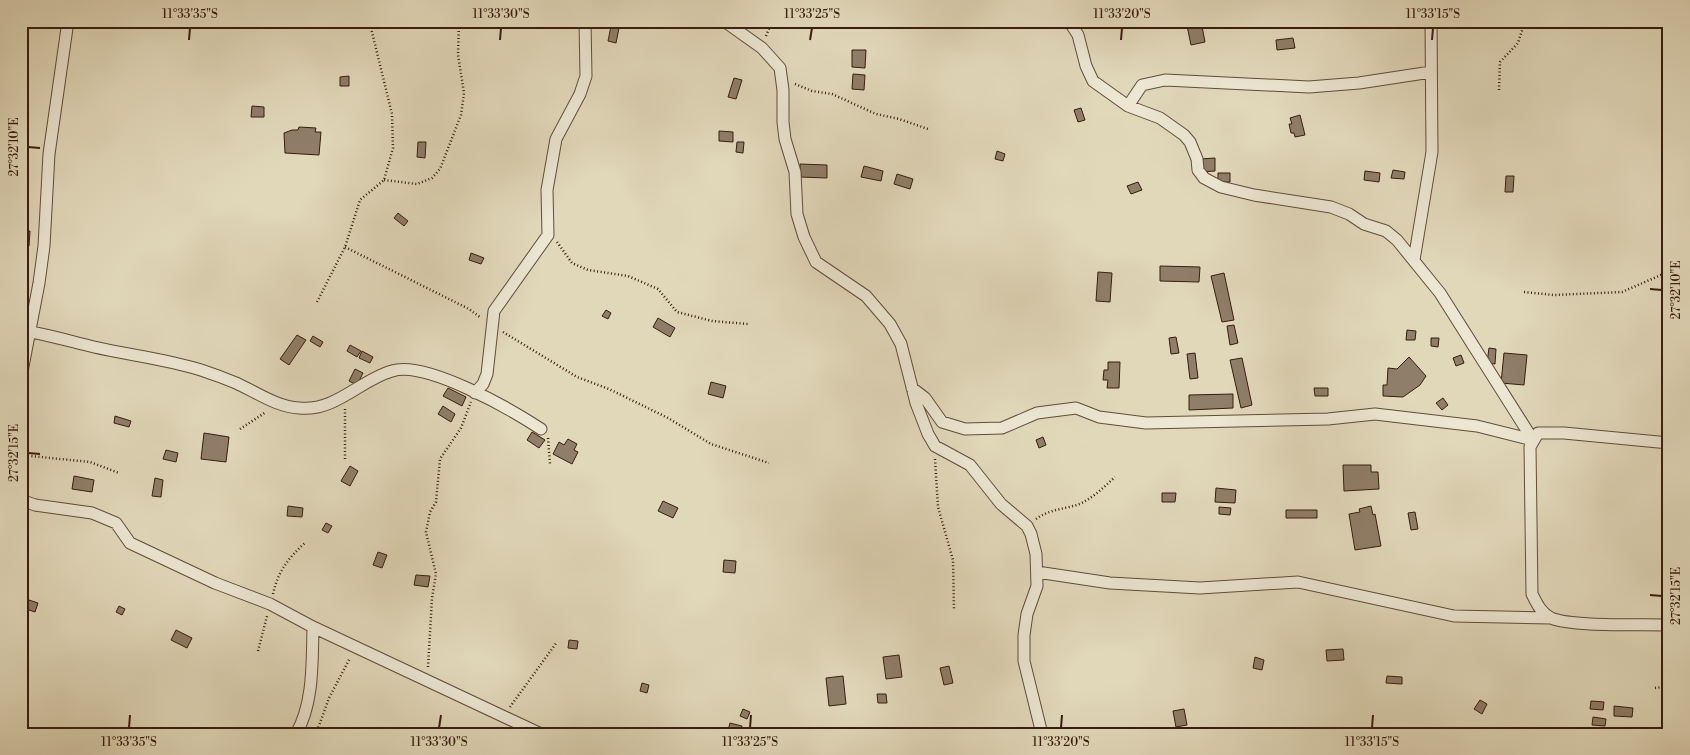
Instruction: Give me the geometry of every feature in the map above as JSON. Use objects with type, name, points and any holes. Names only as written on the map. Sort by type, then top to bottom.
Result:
[{"type":"street","points":[[21,377],[31,332],[44,246],[49,154],[68,21]]},
{"type":"street","points":[[475,393],[483,384],[487,374],[494,310],[548,234],[546,190],[556,139],[580,94],[586,76],[585,21]]},
{"type":"street","points":[[724,21],[762,48],[780,68],[783,122],[785,139],[794,160],[797,214],[804,237],[816,262],[866,296],[890,324],[901,344],[912,388],[928,434],[935,446],[970,465],[1001,504],[1027,526],[1033,539],[1038,572],[1037,586],[1027,614],[1024,635],[1024,661],[1042,734]]},
{"type":"street","points":[[1068,21],[1078,35],[1086,66],[1093,81],[1128,106],[1160,118],[1184,135],[1190,142],[1197,159],[1198,170],[1204,178],[1221,187],[1254,195],[1331,207],[1349,214],[1364,224],[1386,231],[1397,240],[1440,293],[1533,440]]},
{"type":"street","points":[[1414,260],[1432,152],[1431,21]]},
{"type":"street","points":[[1128,106],[1142,85],[1165,80],[1308,87],[1359,83],[1431,72]]},
{"type":"street","points":[[31,332],[184,365],[236,383],[281,405],[299,408],[317,408],[345,396],[392,370],[403,369],[425,372],[490,399],[541,429]]},
{"type":"street","points":[[912,388],[925,398],[942,422],[965,429],[1002,428],[1037,413],[1076,408],[1099,417],[1146,423],[1328,419],[1375,414],[1477,426],[1533,440]]},
{"type":"street","points":[[1551,618],[1540,610],[1532,594],[1530,447],[1533,440],[1538,433],[1564,433],[1669,443]]},
{"type":"street","points":[[21,500],[35,505],[92,513],[116,523],[130,543],[215,583],[270,604],[356,648],[427,678],[541,734]]},
{"type":"street","points":[[1038,572],[1110,583],[1200,588],[1298,582],[1454,616],[1551,618],[1570,622],[1669,625]]},
{"type":"street","points":[[296,734],[304,721],[308,702],[313,627]]},
{"type":"path","points":[[317,302],[345,247],[360,200],[384,180],[393,148],[392,114],[371,28],[372,21]]},
{"type":"path","points":[[384,180],[417,184],[432,178],[440,169],[461,115],[464,93],[458,55],[460,21]]},
{"type":"path","points":[[762,48],[772,21]]},
{"type":"path","points":[[1499,90],[1500,62],[1518,43],[1525,21]]},
{"type":"path","points":[[782,78],[812,91],[832,94],[876,114],[899,119],[928,129]]},
{"type":"path","points":[[548,234],[561,245],[572,263],[588,270],[628,276],[658,289],[677,312],[712,321],[748,324]]},
{"type":"path","points":[[345,247],[468,309],[577,377],[609,389],[660,413],[711,444],[770,463]]},
{"type":"path","points":[[1524,292],[1554,295],[1622,292],[1661,275],[1669,276]]},
{"type":"path","points":[[427,678],[430,623],[436,574],[426,532],[430,512],[436,502],[440,459],[461,428],[475,393]]},
{"type":"path","points":[[345,396],[347,427],[345,459]]},
{"type":"path","points":[[240,429],[260,415],[281,405]]},
{"type":"path","points":[[541,429],[547,434],[550,464]]},
{"type":"path","points":[[935,446],[938,507],[953,560],[954,610]]},
{"type":"path","points":[[21,455],[90,462],[119,473]]},
{"type":"path","points":[[1027,526],[1044,513],[1078,504],[1095,496],[1115,477]]},
{"type":"path","points":[[258,651],[276,580],[288,558],[306,542]]},
{"type":"path","points":[[503,716],[557,642]]},
{"type":"path","points":[[316,734],[329,698],[356,648]]},
{"type":"path","points":[[1655,688],[1669,686]]},
{"type":"building","points":[[612,21],[620,23],[616,43],[608,41]]},
{"type":"building","points":[[1186,21],[1201,21],[1205,42],[1191,45]]},
{"type":"building","points":[[1293,38],[1295,48],[1277,50],[1276,40]]},
{"type":"building","points":[[852,50],[866,50],[865,68],[852,67]]},
{"type":"building","points":[[853,74],[865,75],[864,90],[852,89]]},
{"type":"building","points":[[349,76],[349,86],[340,86],[340,77]]},
{"type":"building","points":[[734,78],[742,80],[736,99],[728,97]]},
{"type":"building","points":[[252,106],[264,107],[264,117],[251,117]]},
{"type":"building","points":[[1081,108],[1085,120],[1078,122],[1074,110]]},
{"type":"building","points":[[1300,115],[1305,135],[1295,137],[1294,133],[1291,133],[1289,124],[1292,124],[1290,118]]},
{"type":"building","points":[[299,127],[316,128],[315,132],[321,132],[319,155],[285,153],[284,133],[298,130]]},
{"type":"building","points":[[719,131],[733,132],[733,142],[719,141]]},
{"type":"building","points":[[418,142],[426,142],[425,158],[417,157]]},
{"type":"building","points":[[737,142],[744,142],[743,153],[736,152]]},
{"type":"building","points":[[997,151],[1005,154],[1003,161],[995,159]]},
{"type":"building","points":[[1215,158],[1215,171],[1200,172],[1200,159]]},
{"type":"building","points":[[800,164],[827,165],[827,178],[800,177]]},
{"type":"building","points":[[864,166],[883,171],[881,181],[861,177]]},
{"type":"building","points":[[1393,170],[1405,172],[1404,179],[1391,178]]},
{"type":"building","points":[[1365,171],[1380,173],[1379,182],[1364,180]]},
{"type":"building","points":[[1218,173],[1230,173],[1230,182],[1218,182]]},
{"type":"building","points":[[897,174],[913,179],[910,189],[894,184]]},
{"type":"building","points":[[1506,176],[1514,176],[1513,192],[1505,192]]},
{"type":"building","points":[[1138,182],[1142,190],[1131,194],[1127,186]]},
{"type":"building","points":[[398,213],[408,221],[404,226],[394,218]]},
{"type":"building","points":[[23,231],[30,231],[29,246],[22,246]]},
{"type":"building","points":[[471,253],[484,258],[481,264],[469,260]]},
{"type":"building","points":[[1160,266],[1200,267],[1199,282],[1160,281]]},
{"type":"building","points":[[1098,272],[1112,273],[1110,302],[1096,301]]},
{"type":"building","points":[[1224,273],[1234,320],[1222,322],[1211,276]]},
{"type":"building","points":[[606,310],[611,313],[608,319],[602,316]]},
{"type":"building","points":[[658,318],[675,328],[670,337],[653,327]]},
{"type":"building","points":[[1234,325],[1238,343],[1230,345],[1227,326]]},
{"type":"building","points":[[1407,330],[1416,331],[1415,340],[1406,340]]},
{"type":"building","points":[[297,335],[306,340],[289,365],[280,359]]},
{"type":"building","points":[[313,336],[323,342],[320,347],[310,341]]},
{"type":"building","points":[[1176,337],[1179,353],[1171,354],[1169,338]]},
{"type":"building","points":[[1431,338],[1439,338],[1438,347],[1431,346]]},
{"type":"building","points":[[350,345],[361,351],[357,357],[347,351]]},
{"type":"building","points":[[1489,348],[1496,349],[1495,364],[1487,363]]},
{"type":"building","points":[[362,351],[373,357],[370,363],[359,358]]},
{"type":"building","points":[[1195,353],[1198,378],[1190,379],[1187,354]]},
{"type":"building","points":[[1504,353],[1527,355],[1524,385],[1501,383]]},
{"type":"building","points":[[1461,355],[1464,363],[1456,366],[1453,358]]},
{"type":"building","points":[[1409,357],[1426,376],[1420,385],[1403,397],[1383,396],[1383,385],[1387,385],[1388,368],[1397,369]]},
{"type":"building","points":[[1242,358],[1252,405],[1241,408],[1230,360]]},
{"type":"building","points":[[1108,362],[1120,362],[1119,388],[1107,388],[1108,380],[1103,380],[1104,370],[1108,370]]},
{"type":"building","points":[[355,369],[363,373],[357,385],[349,381]]},
{"type":"building","points":[[711,382],[726,386],[723,398],[708,394]]},
{"type":"building","points":[[448,388],[466,397],[462,406],[443,396]]},
{"type":"building","points":[[1314,388],[1328,388],[1328,396],[1315,396]]},
{"type":"building","points":[[1233,394],[1233,408],[1189,410],[1189,395]]},
{"type":"building","points":[[1443,398],[1448,405],[1442,410],[1436,403]]},
{"type":"building","points":[[443,406],[455,414],[451,422],[438,414]]},
{"type":"building","points":[[115,416],[131,421],[129,427],[114,423]]},
{"type":"building","points":[[532,432],[545,440],[539,448],[527,440]]},
{"type":"building","points":[[204,433],[229,437],[226,462],[201,459]]},
{"type":"building","points":[[1043,437],[1046,445],[1039,448],[1036,440]]},
{"type":"building","points":[[568,439],[577,444],[574,450],[578,452],[572,464],[553,454],[559,442],[564,445]]},
{"type":"building","points":[[166,450],[178,453],[176,462],[163,459]]},
{"type":"building","points":[[1343,465],[1371,465],[1371,472],[1378,472],[1379,489],[1344,491]]},
{"type":"building","points":[[350,466],[358,471],[350,486],[341,481]]},
{"type":"building","points":[[74,476],[94,480],[92,492],[72,489]]},
{"type":"building","points":[[155,478],[163,480],[161,497],[152,496]]},
{"type":"building","points":[[1216,488],[1236,490],[1235,503],[1215,502]]},
{"type":"building","points":[[1162,493],[1176,493],[1175,502],[1162,502]]},
{"type":"building","points":[[663,501],[678,508],[673,518],[658,511]]},
{"type":"building","points":[[288,506],[303,508],[302,517],[287,516]]},
{"type":"building","points":[[1371,506],[1373,515],[1375,514],[1381,546],[1355,550],[1349,514],[1360,512],[1359,509]]},
{"type":"building","points":[[1219,507],[1231,508],[1230,515],[1219,514]]},
{"type":"building","points":[[1286,510],[1317,510],[1317,518],[1286,518]]},
{"type":"building","points":[[1415,512],[1418,529],[1411,530],[1408,513]]},
{"type":"building","points":[[326,523],[332,526],[328,533],[322,530]]},
{"type":"building","points":[[378,552],[387,555],[382,568],[373,565]]},
{"type":"building","points":[[724,560],[736,561],[735,573],[723,572]]},
{"type":"building","points":[[416,575],[430,576],[428,587],[414,585]]},
{"type":"building","points":[[29,600],[38,603],[35,612],[26,609]]},
{"type":"building","points":[[119,606],[125,609],[122,615],[116,612]]},
{"type":"building","points":[[176,630],[192,638],[187,648],[171,640]]},
{"type":"building","points":[[569,640],[578,641],[577,649],[568,648]]},
{"type":"building","points":[[1343,649],[1344,660],[1327,661],[1326,650]]},
{"type":"building","points":[[899,655],[902,677],[886,679],[883,657]]},
{"type":"building","points":[[1255,657],[1264,660],[1262,670],[1253,668]]},
{"type":"building","points":[[949,666],[953,683],[944,685],[940,668]]},
{"type":"building","points":[[843,676],[846,704],[829,706],[826,678]]},
{"type":"building","points":[[1387,676],[1402,677],[1402,684],[1386,683]]},
{"type":"building","points":[[642,683],[649,685],[647,693],[640,691]]},
{"type":"building","points":[[877,694],[886,694],[887,703],[878,703]]},
{"type":"building","points":[[1480,700],[1487,704],[1482,714],[1474,709]]},
{"type":"building","points":[[1591,701],[1604,702],[1603,710],[1590,709]]},
{"type":"building","points":[[1614,706],[1633,708],[1632,717],[1614,716]]},
{"type":"building","points":[[743,709],[750,712],[747,719],[740,716]]},
{"type":"building","points":[[1184,709],[1187,725],[1176,727],[1173,711]]},
{"type":"building","points":[[1593,717],[1606,719],[1605,726],[1592,725]]},
{"type":"building","points":[[730,723],[742,726],[740,733],[728,730]]}]
